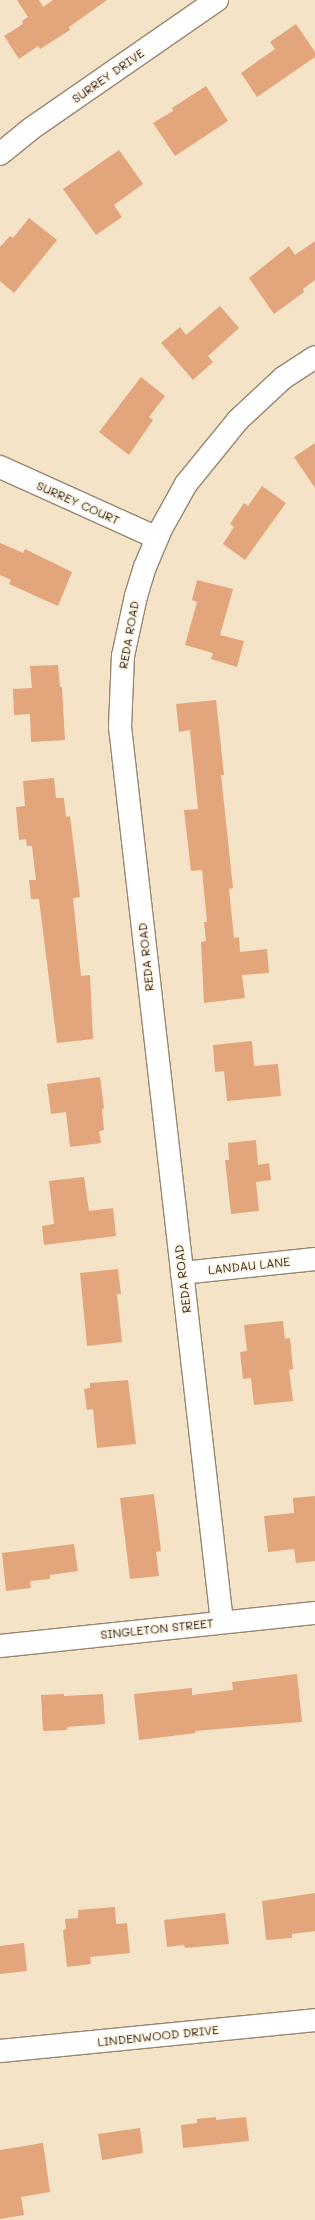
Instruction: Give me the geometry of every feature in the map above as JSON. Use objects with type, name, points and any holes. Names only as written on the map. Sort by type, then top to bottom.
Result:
[{"type":"street","name":"SURREY DRIVE","points":[[0,154],[32,128],[217,0]]},
{"type":"street","name":"REDA ROAD","points":[[222,1622],[120,727],[123,663],[126,636],[138,586],[157,538],[186,484],[224,435],[283,378],[315,356]]},
{"type":"street","name":"SURREY COURT","points":[[0,467],[157,538]]},
{"type":"street","name":"LANDAU LANE","points":[[182,1273],[315,1259]]},
{"type":"street","name":"SINGLETON STREET","points":[[0,1646],[315,1613]]},
{"type":"street","name":"LINDENWOOD DRIVE","points":[[0,2051],[315,2020]]},
{"type":"building","points":[[17,0],[39,0],[43,7],[53,0],[107,0],[69,27],[70,30],[40,49],[38,46],[19,59],[4,36],[23,24],[22,21],[28,17]]},
{"type":"building","points":[[296,24],[315,52],[315,57],[257,97],[241,73],[275,49],[270,42]]},
{"type":"building","points":[[206,86],[228,121],[175,156],[153,123],[173,111],[172,108]]},
{"type":"building","points":[[119,150],[143,184],[114,205],[122,217],[96,235],[63,189]]},
{"type":"building","points":[[29,218],[57,240],[14,293],[0,281],[0,247],[10,236],[13,238]]},
{"type":"building","points":[[315,241],[315,280],[303,289],[304,292],[274,314],[249,278],[289,246],[295,255]]},
{"type":"building","points":[[220,306],[239,328],[208,356],[213,362],[193,380],[161,343],[180,327],[186,335]]},
{"type":"building","points":[[141,377],[165,396],[149,417],[153,420],[129,455],[99,432]]},
{"type":"building","points":[[315,443],[315,488],[294,457]]},
{"type":"building","points":[[262,486],[286,503],[245,560],[223,544],[234,527],[230,524],[244,503],[248,506]]},
{"type":"building","points":[[0,543],[23,553],[25,549],[72,572],[58,606],[9,584],[11,580],[0,575]]},
{"type":"building","points":[[197,580],[233,589],[220,635],[244,641],[237,667],[211,659],[213,653],[185,645],[197,602],[192,600]]},
{"type":"building","points":[[58,665],[60,687],[62,687],[65,740],[31,742],[30,714],[14,715],[13,689],[32,688],[30,666]]},
{"type":"building","points":[[216,700],[224,775],[221,775],[233,888],[229,889],[234,938],[239,937],[240,952],[267,949],[269,973],[242,975],[245,998],[204,1003],[201,942],[206,941],[204,922],[207,922],[202,870],[191,871],[184,810],[198,809],[190,730],[179,732],[176,704]]},
{"type":"building","points":[[54,778],[56,798],[64,798],[66,817],[70,816],[80,897],[73,898],[81,976],[90,975],[93,1039],[57,1043],[39,899],[31,899],[29,880],[36,880],[32,846],[27,846],[26,839],[19,840],[16,807],[25,806],[23,781]]},
{"type":"building","points":[[252,1041],[254,1066],[278,1064],[281,1096],[227,1101],[224,1071],[215,1072],[213,1045]]},
{"type":"building","points":[[100,1077],[104,1108],[102,1109],[104,1130],[99,1131],[101,1143],[70,1147],[66,1112],[51,1114],[47,1084]]},
{"type":"building","points":[[256,1140],[258,1165],[269,1163],[271,1180],[256,1182],[259,1211],[231,1214],[225,1160],[229,1160],[228,1143]]},
{"type":"building","points":[[84,1177],[89,1211],[113,1208],[116,1236],[44,1245],[42,1226],[54,1224],[49,1181]]},
{"type":"building","points":[[118,1269],[121,1294],[117,1294],[122,1342],[87,1346],[80,1273]]},
{"type":"building","points":[[283,1321],[285,1339],[290,1338],[293,1369],[289,1370],[293,1401],[254,1405],[251,1378],[243,1379],[240,1352],[247,1351],[244,1325]]},
{"type":"building","points":[[128,1380],[136,1444],[97,1448],[93,1409],[87,1410],[84,1389],[90,1388],[90,1383]]},
{"type":"building","points":[[154,1494],[161,1551],[156,1552],[159,1576],[130,1579],[120,1498]]},
{"type":"building","points":[[315,1496],[315,1561],[296,1563],[294,1549],[268,1552],[264,1516],[294,1513],[293,1498]]},
{"type":"building","points":[[74,1544],[78,1571],[50,1575],[50,1579],[30,1581],[31,1588],[6,1591],[2,1553]]},
{"type":"building","points":[[297,1674],[302,1722],[195,1731],[196,1733],[139,1740],[134,1694],[192,1688],[192,1695],[233,1690],[232,1682]]},
{"type":"building","points":[[64,1694],[64,1696],[103,1694],[105,1724],[67,1727],[67,1730],[43,1731],[41,1695]]},
{"type":"building","points":[[315,1893],[315,1931],[292,1934],[292,1938],[266,1940],[262,1901]]},
{"type":"building","points":[[115,1907],[116,1924],[127,1923],[130,1953],[90,1957],[91,1964],[67,1967],[63,1930],[66,1929],[65,1919],[78,1918],[78,1910]]},
{"type":"building","points":[[225,1913],[229,1944],[185,1948],[184,1945],[167,1947],[164,1920]]},
{"type":"building","points":[[24,1943],[27,1971],[0,1974],[0,1946]]},
{"type":"building","points":[[216,2117],[216,2120],[246,2117],[249,2141],[183,2148],[181,2125],[197,2123],[197,2119]]},
{"type":"building","points":[[140,2128],[143,2153],[102,2160],[98,2134]]},
{"type":"building","points":[[43,2143],[50,2192],[21,2197],[24,2215],[0,2219],[0,2150]]}]
